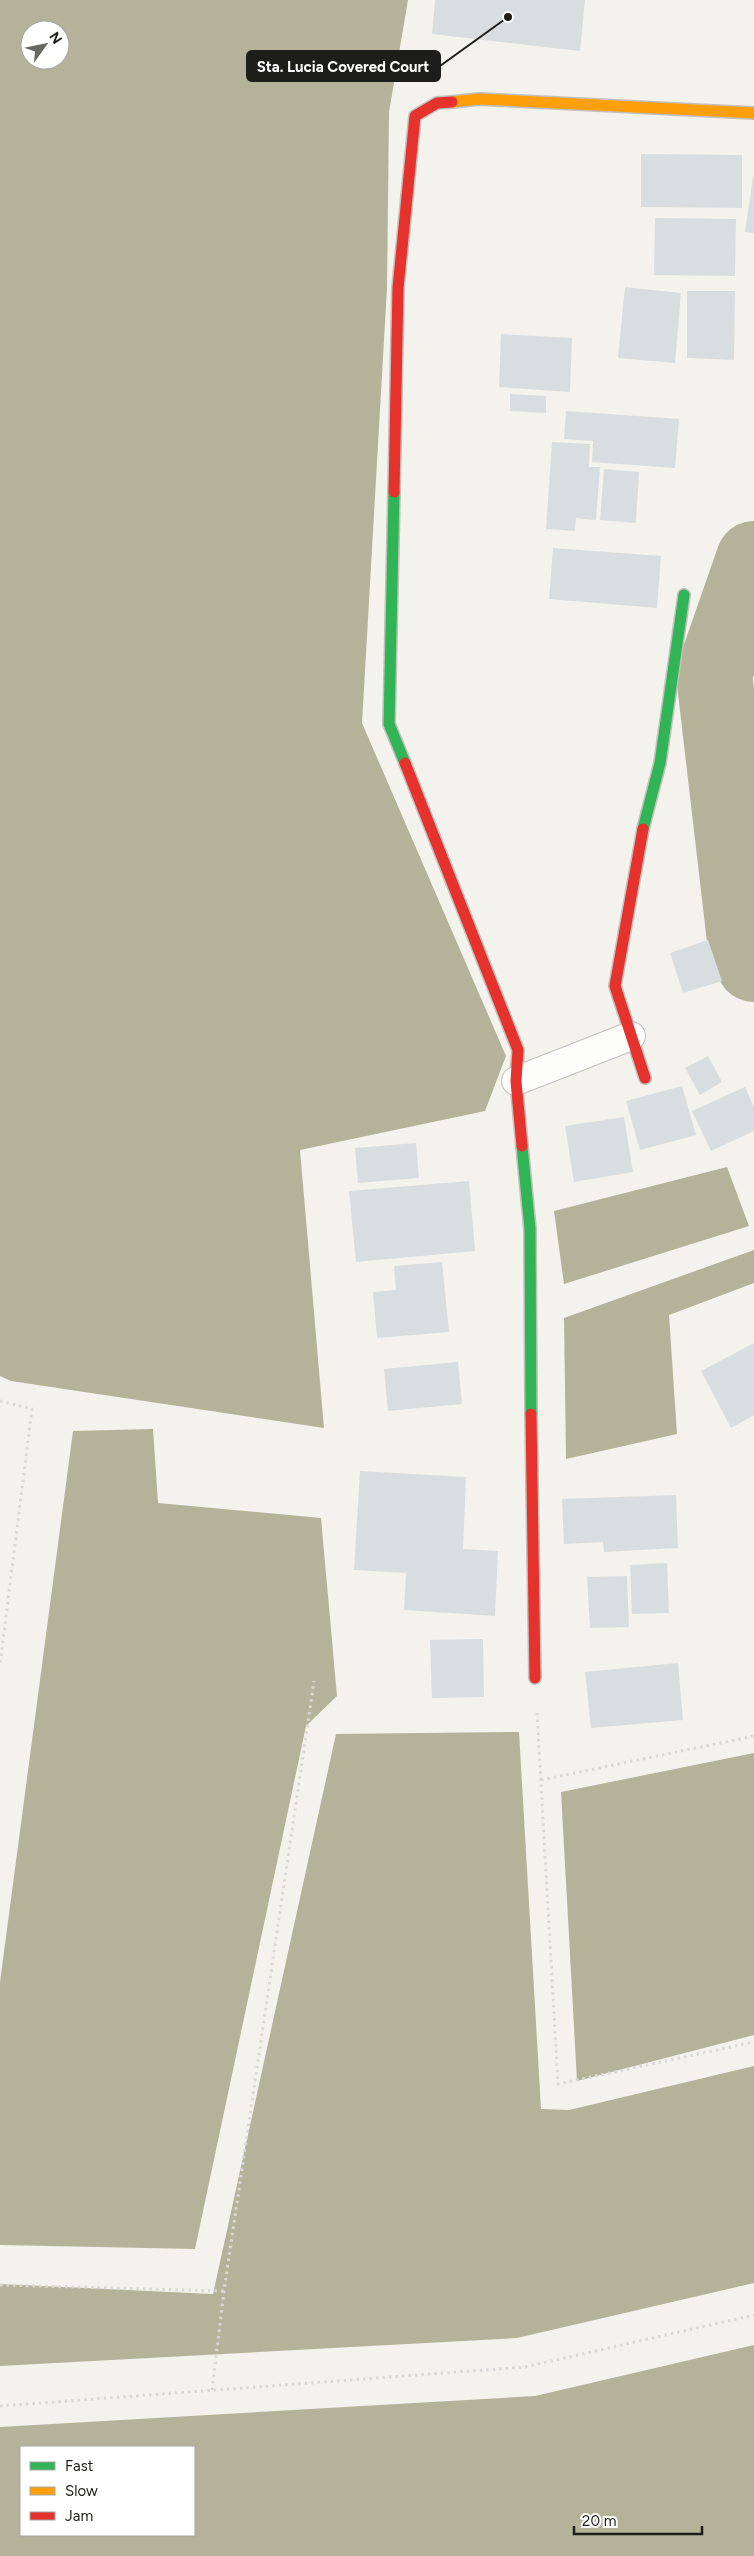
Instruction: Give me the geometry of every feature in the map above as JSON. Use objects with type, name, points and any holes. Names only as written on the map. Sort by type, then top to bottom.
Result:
[{"type":"street","points":[[535,1678],[529,1322],[530,1229],[516,1081],[518,1050],[389,724],[398,288],[415,116],[437,103],[479,99],[754,113]]},
{"type":"street","points":[[645,1078],[615,986],[639,844],[660,763],[684,594]]},
{"type":"street","points":[[516,1081],[631,1036]]},
{"type":"path","points":[[0,1402],[32,1409],[0,1664]]},
{"type":"path","points":[[535,1678],[558,2084],[754,2042]]},
{"type":"path","points":[[212,2390],[224,2291],[314,1681]]},
{"type":"path","points":[[541,1780],[754,1736]]},
{"type":"path","points":[[0,2286],[224,2291]]},
{"type":"path","points":[[0,2406],[525,2367],[754,2315]]},
{"type":"shaded area","points":[[0,0],[408,0],[389,112],[387,288],[362,723],[506,1056],[485,1111],[300,1150],[324,1428],[11,1381],[0,1376]]},
{"type":"shaded area","points":[[727,1167],[749,1226],[564,1284],[554,1211]]},
{"type":"shaded area","points":[[754,1250],[754,1283],[669,1315],[677,1434],[566,1459],[564,1318]]},
{"type":"shaded area","points":[[153,1429],[158,1503],[321,1518],[337,1696],[306,1726],[195,2249],[0,2245],[0,1982],[73,1431]]},
{"type":"shaded area","points":[[519,1732],[541,2109],[569,2110],[754,2066],[754,2283],[517,2338],[0,2366],[0,2284],[213,2294],[336,1734]]},
{"type":"shaded area","points":[[754,1753],[754,2035],[577,2081],[561,1792]]},
{"type":"shaded area","points":[[754,2345],[754,2556],[0,2556],[0,2427],[535,2396]]},
{"type":"building","points":[[435,0],[585,0],[580,51],[432,34]]},
{"type":"building","points":[[641,154],[742,155],[742,208],[641,207]]},
{"type":"building","points":[[754,177],[754,233],[745,232]]},
{"type":"building","points":[[655,218],[736,219],[735,276],[654,275]]},
{"type":"building","points":[[625,287],[681,293],[675,363],[618,358]]},
{"type":"building","points":[[687,291],[735,291],[734,360],[687,358]]},
{"type":"building","points":[[501,334],[572,338],[570,392],[499,387]]},
{"type":"building","points":[[510,394],[546,396],[546,413],[510,411]]},
{"type":"building","points":[[566,411],[679,419],[675,468],[592,462],[593,441],[564,439]]},
{"type":"building","points":[[552,442],[590,444],[589,467],[600,467],[596,520],[576,518],[575,531],[546,529]]},
{"type":"building","points":[[604,469],[639,472],[636,523],[600,520]]},
{"type":"building","points":[[553,548],[661,556],[657,608],[549,599]]},
{"type":"building","points":[[708,940],[722,981],[683,993],[670,953]]},
{"type":"building","points":[[708,1056],[722,1082],[700,1095],[685,1068]]},
{"type":"building","points":[[682,1086],[696,1135],[640,1150],[626,1101]]},
{"type":"building","points":[[745,1087],[754,1107],[754,1131],[711,1151],[692,1111]]},
{"type":"building","points":[[624,1117],[633,1172],[574,1182],[565,1126]]},
{"type":"building","points":[[416,1143],[419,1178],[358,1183],[355,1148]]},
{"type":"building","points":[[469,1181],[475,1251],[356,1262],[349,1191]]},
{"type":"building","points":[[442,1262],[449,1332],[377,1338],[373,1292],[396,1290],[394,1266]]},
{"type":"building","points":[[754,1343],[754,1415],[731,1428],[701,1371]]},
{"type":"building","points":[[458,1362],[462,1404],[388,1411],[384,1369]]},
{"type":"building","points":[[360,1471],[466,1477],[463,1549],[498,1551],[495,1616],[404,1610],[406,1573],[354,1570]]},
{"type":"building","points":[[676,1495],[678,1548],[604,1552],[603,1542],[564,1544],[562,1499]]},
{"type":"building","points":[[667,1563],[669,1613],[632,1614],[630,1565]]},
{"type":"building","points":[[627,1576],[629,1627],[590,1628],[587,1577]]},
{"type":"building","points":[[483,1639],[484,1697],[432,1698],[430,1640]]},
{"type":"building","points":[[678,1663],[683,1720],[591,1728],[585,1672]]},
{"type":"waterway","points":[[754,559],[714,674],[745,940],[754,964]]},
{"type":"traffic: fast","points":[[394,492],[389,724],[405,763]]},
{"type":"traffic: fast","points":[[643,829],[660,763],[684,595]]},
{"type":"traffic: fast","points":[[522,1146],[530,1229],[531,1414]]},
{"type":"traffic: slow","points":[[452,102],[479,99],[754,113]]},
{"type":"traffic: jam","points":[[394,492],[398,288],[415,116],[437,103],[452,102]]},
{"type":"traffic: jam","points":[[405,763],[518,1050],[516,1081],[522,1146]]},
{"type":"traffic: jam","points":[[643,829],[615,986],[645,1078]]},
{"type":"traffic: jam","points":[[531,1414],[535,1678]]},
{"type":"place","name":"Sta. Lucia Covered Court","points":[[508,17]]}]
